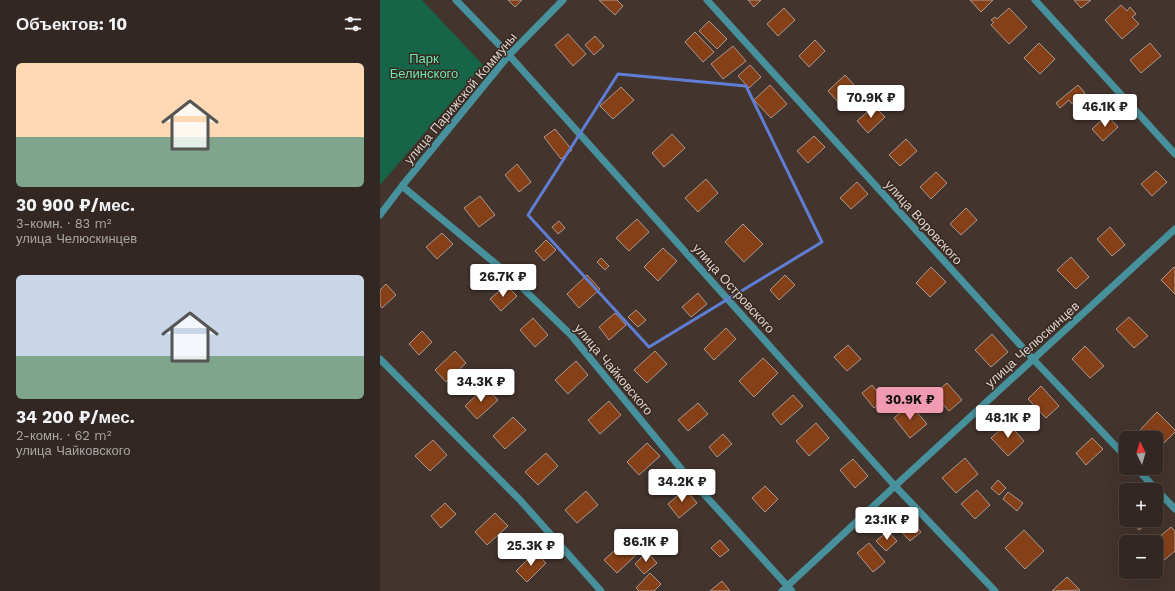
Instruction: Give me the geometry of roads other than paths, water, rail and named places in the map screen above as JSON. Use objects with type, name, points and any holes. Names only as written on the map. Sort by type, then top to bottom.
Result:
[{"type":"street","name":"улица Островского","points":[[456,0],[509,55],[895,486],[995,591]]},
{"type":"street","name":"улица Парижской Коммуны","points":[[380,215],[509,55],[563,0]]},
{"type":"street","name":"улица Воровского","points":[[707,0],[1033,359],[1119,450]]},
{"type":"street","points":[[1035,0],[1175,154]]},
{"type":"street","name":"улица Чайковского","points":[[402,186],[508,274],[571,335],[683,471],[787,589]]},
{"type":"street","name":"улица Челюскинцев","points":[[787,589],[895,486],[1175,229]]},
{"type":"street","points":[[380,359],[520,500],[600,591]]},
{"type":"street","points":[[1143,475],[1175,509]]},
{"type":"park label","name":"Парк Белинского","points":[[424,66]]}]
